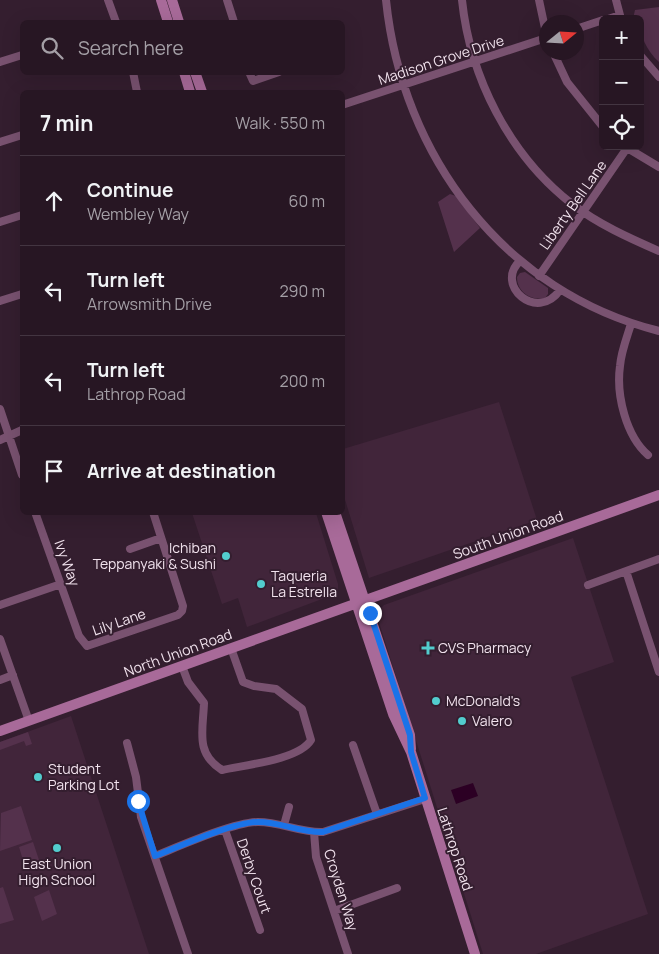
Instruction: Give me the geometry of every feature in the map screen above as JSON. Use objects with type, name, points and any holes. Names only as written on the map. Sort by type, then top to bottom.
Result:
[{"type":"street","points":[[108,0],[115,20]]},
{"type":"street","points":[[161,0],[167,20]]},
{"type":"street","points":[[172,0],[179,20]]},
{"type":"street","points":[[227,0],[233,20]]},
{"type":"street","points":[[386,0],[389,34],[412,112],[435,160],[461,197],[520,261],[539,276],[560,290],[631,324],[659,330]]},
{"type":"street","points":[[462,0],[464,21],[474,62],[501,121],[521,150],[547,180],[571,203],[633,240],[659,251]]},
{"type":"street","points":[[539,0],[542,15]]},
{"type":"street","points":[[616,0],[620,15]]},
{"type":"street","points":[[584,26],[599,21]]},
{"type":"street","name":"Madison Grove Drive","points":[[345,104],[539,40]]},
{"type":"street","points":[[0,62],[20,56]]},
{"type":"street","points":[[644,59],[659,76]]},
{"type":"street","points":[[557,60],[567,82],[599,122]]},
{"type":"street","points":[[134,75],[137,90]]},
{"type":"street","points":[[185,75],[189,90]]},
{"type":"street","points":[[196,75],[201,90]]},
{"type":"street","points":[[250,75],[253,81],[270,75]]},
{"type":"street","points":[[0,142],[20,138]]},
{"type":"street","name":"Liberty Bell Lane","points":[[539,276],[624,150]]},
{"type":"street","points":[[631,150],[659,167]]},
{"type":"street","points":[[0,222],[20,216]]},
{"type":"street","points":[[520,261],[513,268],[513,284],[517,292],[525,299],[534,303],[546,302],[556,297],[560,290]]},
{"type":"street","points":[[0,301],[20,295]]},
{"type":"street","points":[[631,324],[620,365],[620,390],[632,434],[638,446],[648,455]]},
{"type":"street","points":[[0,409],[20,468]]},
{"type":"street","points":[[0,440],[20,431]]},
{"type":"street","name":"South Union Road","points":[[360,602],[659,495]]},
{"type":"street","name":"Ivy Way","points":[[36,515],[74,623]]},
{"type":"street","points":[[130,549],[161,538],[154,515]]},
{"type":"street","name":"Lathrop Road","points":[[327,515],[360,602]]},
{"type":"street","name":"Lathrop Road","points":[[336,515],[393,714],[411,752],[475,954]]},
{"type":"street","name":"Lily Lane","points":[[74,623],[83,642],[87,646],[182,612],[183,606],[161,538]]},
{"type":"street","points":[[588,585],[659,559]]},
{"type":"street","points":[[626,572],[659,672]]},
{"type":"street","points":[[0,605],[61,584]]},
{"type":"street","name":"North Union Road","points":[[0,731],[360,602]]},
{"type":"street","points":[[0,639],[29,721]]},
{"type":"street","points":[[182,666],[188,682],[204,703],[202,745],[213,764],[222,770],[274,760],[306,748],[311,740],[302,709],[276,689],[254,686],[243,682],[231,648]]},
{"type":"street","points":[[0,680],[13,675]]},
{"type":"street","points":[[127,744],[136,777],[142,817],[188,954]]},
{"type":"street","points":[[353,745],[377,814]]},
{"type":"street","points":[[155,856],[226,830],[257,822],[284,825],[314,832],[342,827],[425,798]]},
{"type":"street","points":[[284,825],[289,807]]},
{"type":"street","name":"Derby Court","points":[[226,830],[260,930]]},
{"type":"street","name":"Croyden Way","points":[[314,832],[316,857],[348,954]]},
{"type":"street","points":[[334,911],[398,888]]},
{"type":"shaded area","points":[[659,7],[659,62],[651,53],[644,39],[644,15],[634,15],[635,10]]},
{"type":"shaded area","points":[[450,194],[456,196],[480,228],[454,252],[438,202]]},
{"type":"shaded area","points":[[525,272],[548,288],[548,294],[545,298],[530,297],[522,291],[517,277],[520,273]]},
{"type":"shaded area","points":[[499,402],[537,520],[369,578],[345,500],[345,448]]},
{"type":"shaded area","points":[[193,515],[317,515],[338,584],[338,593],[247,627],[238,598],[222,604]]},
{"type":"shaded area","points":[[573,538],[614,662],[571,677],[648,914],[536,954],[483,954],[377,616],[378,611],[384,605]]},
{"type":"shaded area","name":"East Union High School","points":[[71,716],[149,954],[0,954],[0,742]]},
{"type":"shaded area","points":[[28,732],[32,744],[26,746],[24,741],[0,750],[0,742]]},
{"type":"shaded area","points":[[473,783],[478,796],[456,804],[451,790]]},
{"type":"shaded area","points":[[21,806],[32,840],[0,851],[1,813]]},
{"type":"shaded area","points":[[33,842],[41,866],[36,868],[33,860],[23,860],[19,847]]},
{"type":"shaded area","points":[[3,887],[14,920],[0,924],[0,888]]},
{"type":"shaded area","points":[[49,890],[57,914],[42,921],[34,897]]},
{"type":"place","name":"Ichiban Teppanyaki & Sushi","points":[[226,556]]},
{"type":"place","name":"Taqueria La Estrella","points":[[261,584]]},
{"type":"place","name":"CVS Pharmacy","points":[[428,648]]},
{"type":"place","name":"McDonald's","points":[[436,701]]},
{"type":"place","name":"Valero","points":[[462,721]]},
{"type":"place","name":"Student Parking Lot","points":[[38,777]]},
{"type":"place","name":"East Union High School","points":[[57,848]]},
{"type":"route","points":[[138,801],[155,856],[243,824],[272,822],[314,832],[323,832],[425,798],[411,752],[410,735],[370,613]]}]
